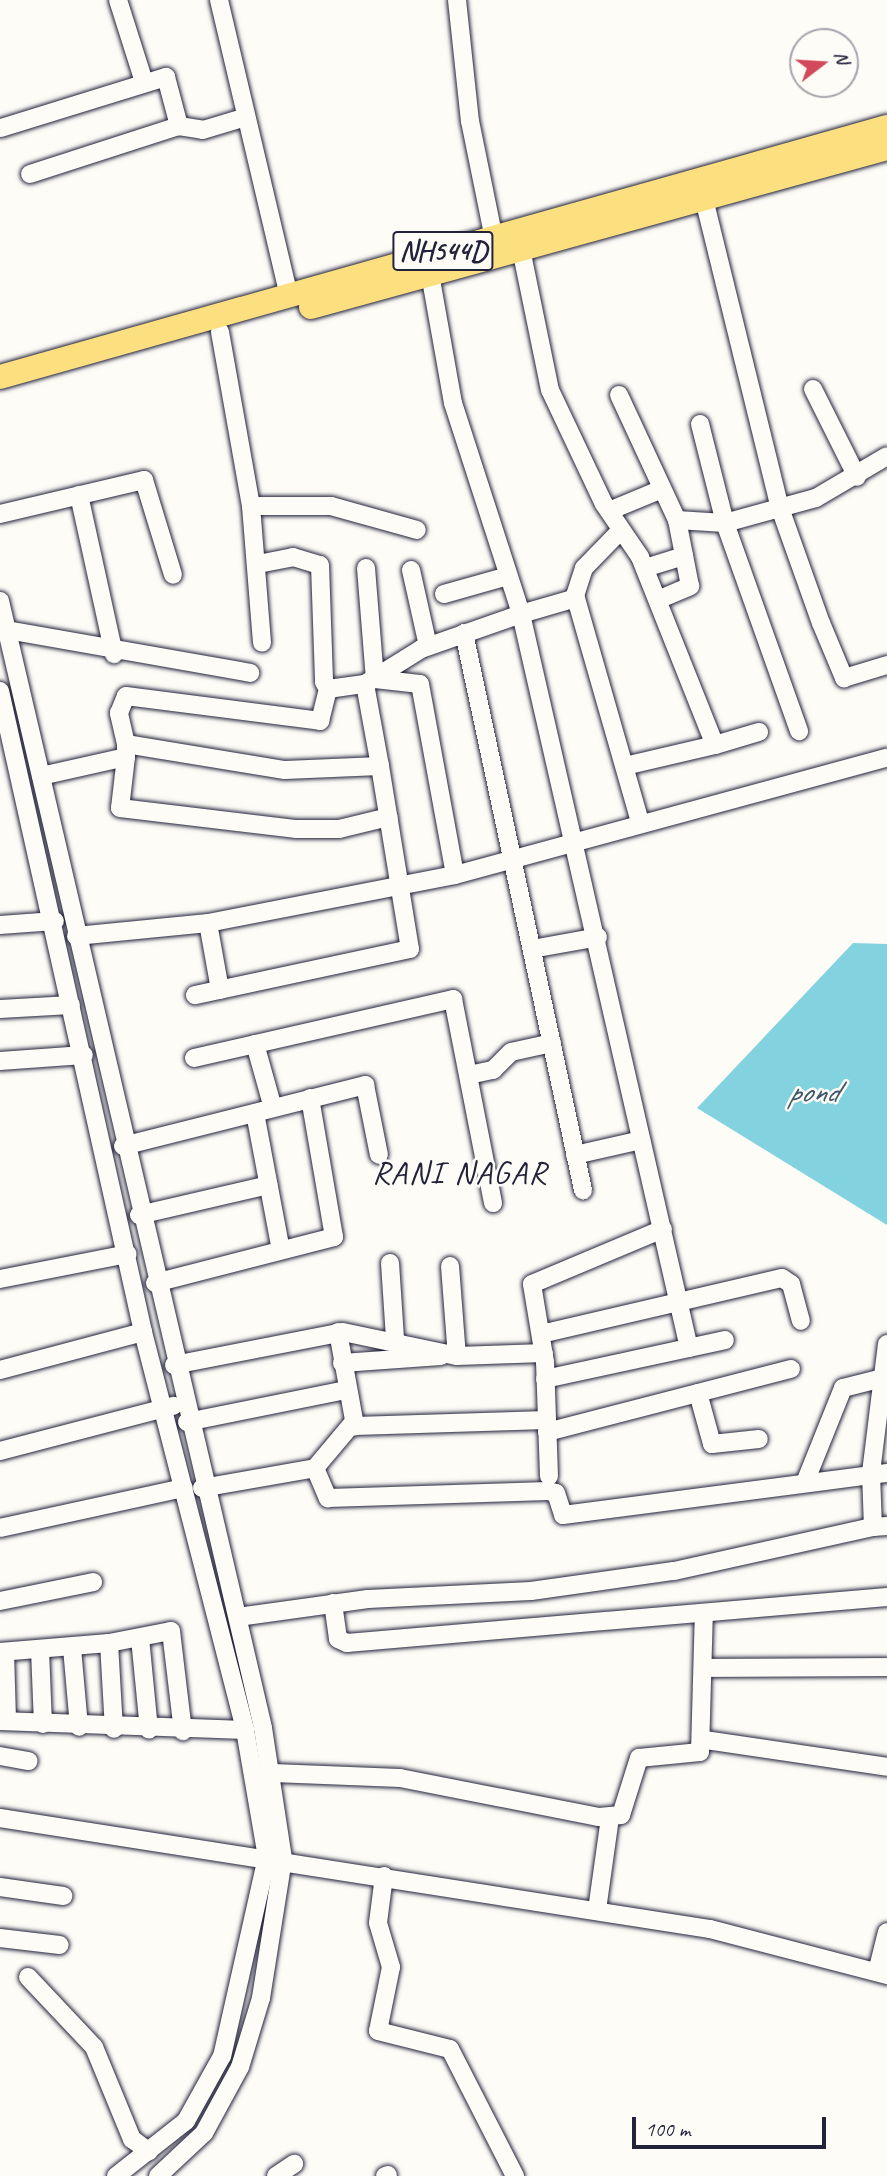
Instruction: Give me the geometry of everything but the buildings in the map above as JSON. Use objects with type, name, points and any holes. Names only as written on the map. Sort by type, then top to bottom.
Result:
[{"type":"highway","name":"NH544D","points":[[0,377],[887,127]]},
{"type":"highway","name":"NH544D","points":[[0,393],[887,148]]},
{"type":"street","points":[[118,0],[144,82]]},
{"type":"street","points":[[219,0],[289,296]]},
{"type":"street","points":[[457,0],[470,121],[494,239]]},
{"type":"street","points":[[1,128],[166,77],[179,126]]},
{"type":"street","points":[[30,174],[179,126],[203,130],[246,117]]},
{"type":"street","points":[[704,199],[780,508],[844,678],[887,665]]},
{"type":"street","points":[[521,249],[550,390],[609,510],[645,568],[660,600],[715,746]]},
{"type":"street","points":[[430,274],[453,402],[521,614],[598,937],[689,1348]]},
{"type":"street","points":[[220,332],[251,506],[258,564],[262,643]]},
{"type":"street","points":[[813,388],[857,477]]},
{"type":"street","points":[[619,395],[677,520],[689,590],[660,600]]},
{"type":"street","points":[[700,425],[724,523],[799,731]]},
{"type":"street","points":[[677,520],[724,523],[780,508],[857,477],[886,458]]},
{"type":"street","points":[[0,514],[147,482],[173,575]]},
{"type":"street","points":[[609,510],[662,489]]},
{"type":"street","points":[[79,495],[114,654]]},
{"type":"street","points":[[251,506],[331,506],[416,530]]},
{"type":"street","points":[[621,530],[584,568],[576,598],[640,821]]},
{"type":"street","points":[[645,568],[684,556]]},
{"type":"street","points":[[258,564],[293,557],[322,568],[328,689],[320,722],[126,696],[119,713],[126,751],[120,808],[297,830],[389,817]]},
{"type":"street","points":[[195,995],[408,952],[401,886],[380,766],[370,682],[366,568]]},
{"type":"street","points":[[411,570],[428,646]]},
{"type":"street","points":[[443,594],[509,576]]},
{"type":"street","points":[[370,682],[428,646],[576,598]]},
{"type":"street","points":[[0,601],[183,1403],[193,1488],[275,1858],[222,2056],[186,2121],[116,2176]]},
{"type":"street","points":[[7,630],[114,654],[250,673]]},
{"type":"street","points":[[464,633],[583,1190]]},
{"type":"street","points":[[328,689],[370,682],[420,684],[455,875]]},
{"type":"street","points":[[0,691],[55,920],[71,1005],[85,1055],[143,1332],[164,1409],[237,1617],[273,1773],[275,1858],[261,1998],[240,2067],[204,2133],[158,2176]]},
{"type":"street","points":[[625,766],[715,746],[759,733]]},
{"type":"street","points":[[41,776],[126,751],[285,770],[380,766]]},
{"type":"street","points":[[76,936],[208,923],[455,875],[640,821],[887,758]]},
{"type":"street","points":[[0,925],[55,920]]},
{"type":"street","points":[[208,923],[220,990]]},
{"type":"street","points":[[532,949],[598,937]]},
{"type":"street","points":[[194,1058],[453,999],[493,1203]]},
{"type":"street","points":[[0,1009],[71,1005]]},
{"type":"street","points":[[469,1075],[494,1070],[512,1052],[552,1043]]},
{"type":"street","points":[[254,1044],[264,1110],[269,1185],[281,1250]]},
{"type":"street","points":[[0,1061],[85,1055]]},
{"type":"street","points":[[123,1146],[368,1085],[379,1155]]},
{"type":"street","points":[[155,1283],[334,1236],[310,1098]]},
{"type":"street","points":[[576,1155],[641,1140]]},
{"type":"street","points":[[139,1215],[269,1185]]},
{"type":"street","points":[[549,1476],[544,1353],[534,1282],[663,1229]]},
{"type":"street","points":[[0,1279],[128,1254]]},
{"type":"street","points":[[390,1263],[394,1339]]},
{"type":"street","points":[[450,1266],[453,1356]]},
{"type":"street","points":[[541,1334],[785,1278],[801,1321]]},
{"type":"street","points":[[0,1370],[143,1332]]},
{"type":"street","points":[[174,1364],[338,1332],[394,1339],[453,1356]]},
{"type":"street","points":[[338,1332],[352,1424]]},
{"type":"street","points":[[545,1379],[725,1340]]},
{"type":"street","points":[[237,1617],[333,1603],[531,1591],[674,1570],[880,1526],[879,1473],[887,1344]]},
{"type":"street","points":[[342,1363],[544,1353]]},
{"type":"street","points":[[352,1424],[547,1426],[698,1393],[791,1369]]},
{"type":"street","points":[[806,1480],[843,1388],[883,1378]]},
{"type":"street","points":[[187,1422],[346,1391]]},
{"type":"street","points":[[698,1393],[712,1444],[759,1439]]},
{"type":"street","points":[[0,1451],[183,1403]]},
{"type":"street","points":[[0,1528],[193,1488],[315,1468],[352,1424]]},
{"type":"street","points":[[315,1468],[328,1498],[548,1491],[556,1494],[563,1515],[806,1480],[879,1473]]},
{"type":"street","points":[[0,1601],[93,1582]]},
{"type":"street","points":[[333,1603],[343,1643],[887,1597]]},
{"type":"street","points":[[273,1773],[400,1778],[610,1818],[629,1807],[639,1758],[695,1755],[705,1740],[704,1613]]},
{"type":"street","points":[[183,1731],[173,1632],[72,1648],[3,1652],[4,1721],[114,1729],[183,1731],[245,1730]]},
{"type":"street","points":[[140,1638],[149,1730]]},
{"type":"street","points":[[109,1643],[114,1729]]},
{"type":"street","points":[[72,1648],[79,1727]]},
{"type":"street","points":[[40,1650],[43,1724]]},
{"type":"street","points":[[705,1668],[887,1667]]},
{"type":"street","points":[[705,1740],[887,1767]]},
{"type":"street","points":[[0,1756],[29,1760]]},
{"type":"street","points":[[0,1818],[275,1858],[497,1899],[597,1910],[710,1929],[882,1973],[887,1932]]},
{"type":"street","points":[[597,1910],[610,1818]]},
{"type":"street","points":[[384,1876],[378,1923],[391,1967],[378,2031],[450,2049],[515,2176]]},
{"type":"street","points":[[0,1887],[63,1896]]},
{"type":"street","points":[[0,1938],[60,1945]]},
{"type":"street","points":[[28,1977],[94,2047],[132,2138],[149,2152]]},
{"type":"street","points":[[276,2176],[293,2164]]},
{"type":"water","name":"pond","points":[[853,943],[887,944],[887,1225],[697,1108]]},
{"type":"district","name":"RANI NAGAR","points":[[460,1173]]}]
